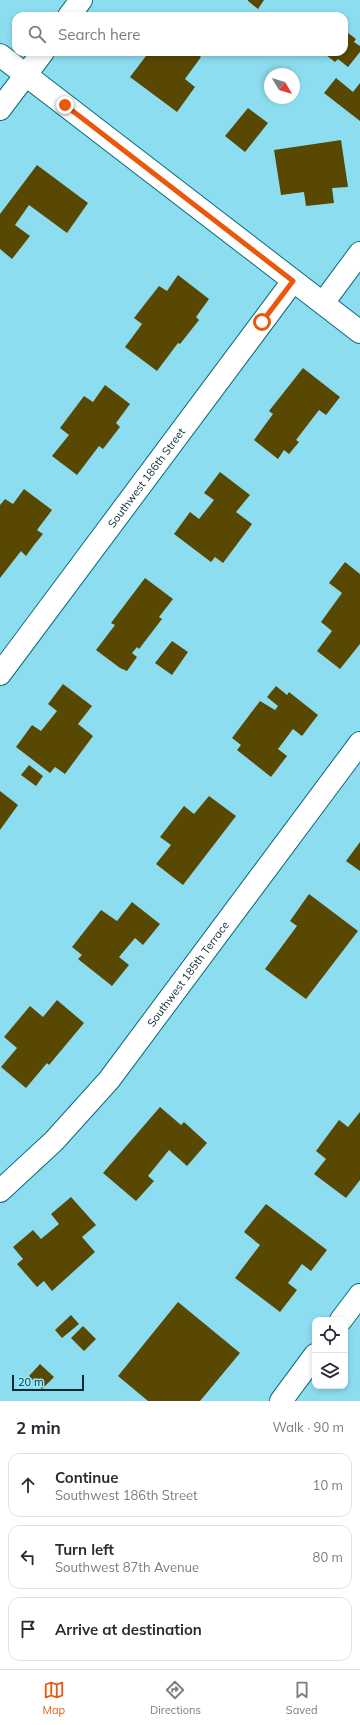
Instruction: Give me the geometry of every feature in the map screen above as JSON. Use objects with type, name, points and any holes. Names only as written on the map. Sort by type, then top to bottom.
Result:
[{"type":"street","points":[[72,12],[81,0]]},
{"type":"street","points":[[0,56],[360,332]]},
{"type":"street","points":[[0,109],[40,56]]},
{"type":"street","points":[[323,303],[360,253]]},
{"type":"street","name":"Southwest 186th Street","points":[[0,674],[293,281]]},
{"type":"street","name":"Southwest 185th Terrace","points":[[0,1191],[54,1141],[109,1080],[360,743]]},
{"type":"street","points":[[343,1317],[360,1295]]},
{"type":"street","points":[[281,1401],[312,1359]]},
{"type":"building","points":[[248,0],[264,0],[258,9]]},
{"type":"building","points":[[348,33],[356,39],[354,42],[360,46],[360,52],[348,67],[338,59],[335,62],[327,56],[348,56]]},
{"type":"building","points":[[146,56],[201,57],[185,79],[195,87],[177,112],[130,77]]},
{"type":"building","points":[[336,78],[353,92],[360,83],[360,121],[324,93]]},
{"type":"building","points":[[248,108],[268,123],[245,152],[225,136]]},
{"type":"building","points":[[341,140],[348,187],[332,188],[334,203],[306,206],[304,192],[281,195],[274,150]]},
{"type":"building","points":[[37,165],[88,203],[67,233],[29,205],[15,225],[30,236],[12,259],[0,249],[0,214]]},
{"type":"building","points":[[178,275],[209,299],[196,317],[199,320],[180,344],[178,343],[157,371],[125,347],[142,324],[134,318],[159,286],[167,291]]},
{"type":"building","points":[[303,368],[340,397],[326,415],[319,410],[296,440],[299,442],[289,454],[284,450],[278,459],[254,440],[273,414],[269,411]]},
{"type":"building","points":[[105,385],[130,404],[116,423],[120,427],[103,449],[99,446],[77,475],[52,456],[69,435],[60,428],[84,396],[93,402]]},
{"type":"building","points":[[220,472],[250,495],[236,512],[252,524],[223,563],[215,557],[211,562],[174,534],[190,512],[199,519],[214,500],[204,493]]},
{"type":"building","points":[[24,489],[52,510],[37,530],[43,534],[26,556],[21,551],[0,578],[0,505],[5,499],[13,504]]},
{"type":"building","points":[[345,562],[360,574],[360,644],[340,669],[317,651],[332,631],[321,622],[342,593],[329,583]]},
{"type":"building","points":[[145,578],[173,599],[159,617],[162,619],[139,649],[137,647],[132,653],[137,657],[127,671],[120,668],[96,650],[115,625],[111,623]]},
{"type":"building","points":[[172,641],[188,652],[172,675],[155,663]]},
{"type":"building","points":[[63,684],[92,706],[78,724],[93,736],[65,774],[55,767],[50,773],[16,747],[32,725],[41,731],[57,711],[48,704]]},
{"type":"building","points":[[276,686],[287,695],[289,692],[318,715],[302,736],[293,729],[278,749],[287,756],[271,777],[237,750],[241,745],[232,738],[260,701],[275,710],[278,706],[267,697]]},
{"type":"building","points":[[29,765],[43,776],[36,786],[21,775]]},
{"type":"building","points":[[0,791],[18,805],[0,830]]},
{"type":"building","points":[[209,796],[236,816],[183,885],[156,864],[171,845],[160,837],[184,806],[194,814]]},
{"type":"building","points":[[360,842],[360,871],[346,861]]},
{"type":"building","points":[[309,894],[358,931],[306,999],[265,969],[297,926],[290,921]]},
{"type":"building","points":[[132,902],[160,924],[143,945],[135,938],[119,957],[129,965],[112,986],[78,959],[82,955],[72,947],[101,910],[117,921]]},
{"type":"building","points":[[57,1000],[84,1023],[49,1065],[47,1063],[26,1088],[1,1067],[17,1048],[4,1037],[30,1006],[43,1017]]},
{"type":"building","points":[[160,1107],[181,1125],[184,1122],[207,1143],[187,1166],[169,1150],[148,1176],[154,1181],[136,1201],[103,1173]]},
{"type":"building","points":[[360,1112],[360,1180],[346,1198],[314,1174],[326,1159],[316,1151],[339,1120],[348,1127]]},
{"type":"building","points":[[71,1197],[96,1225],[82,1237],[95,1252],[52,1291],[44,1281],[37,1287],[17,1264],[23,1259],[13,1247],[33,1230],[41,1239],[59,1224],[51,1214]]},
{"type":"building","points":[[266,1204],[327,1250],[311,1271],[302,1264],[288,1283],[297,1290],[280,1312],[235,1278],[260,1245],[244,1232]]},
{"type":"building","points":[[178,1302],[240,1353],[200,1401],[148,1401],[118,1376]]},
{"type":"building","points":[[71,1315],[79,1324],[62,1338],[55,1330]]},
{"type":"building","points":[[83,1326],[96,1339],[84,1351],[71,1338]]},
{"type":"building","points":[[40,1364],[54,1377],[42,1389],[29,1376]]},
{"type":"route","points":[[65,105],[293,281],[262,322]]}]
